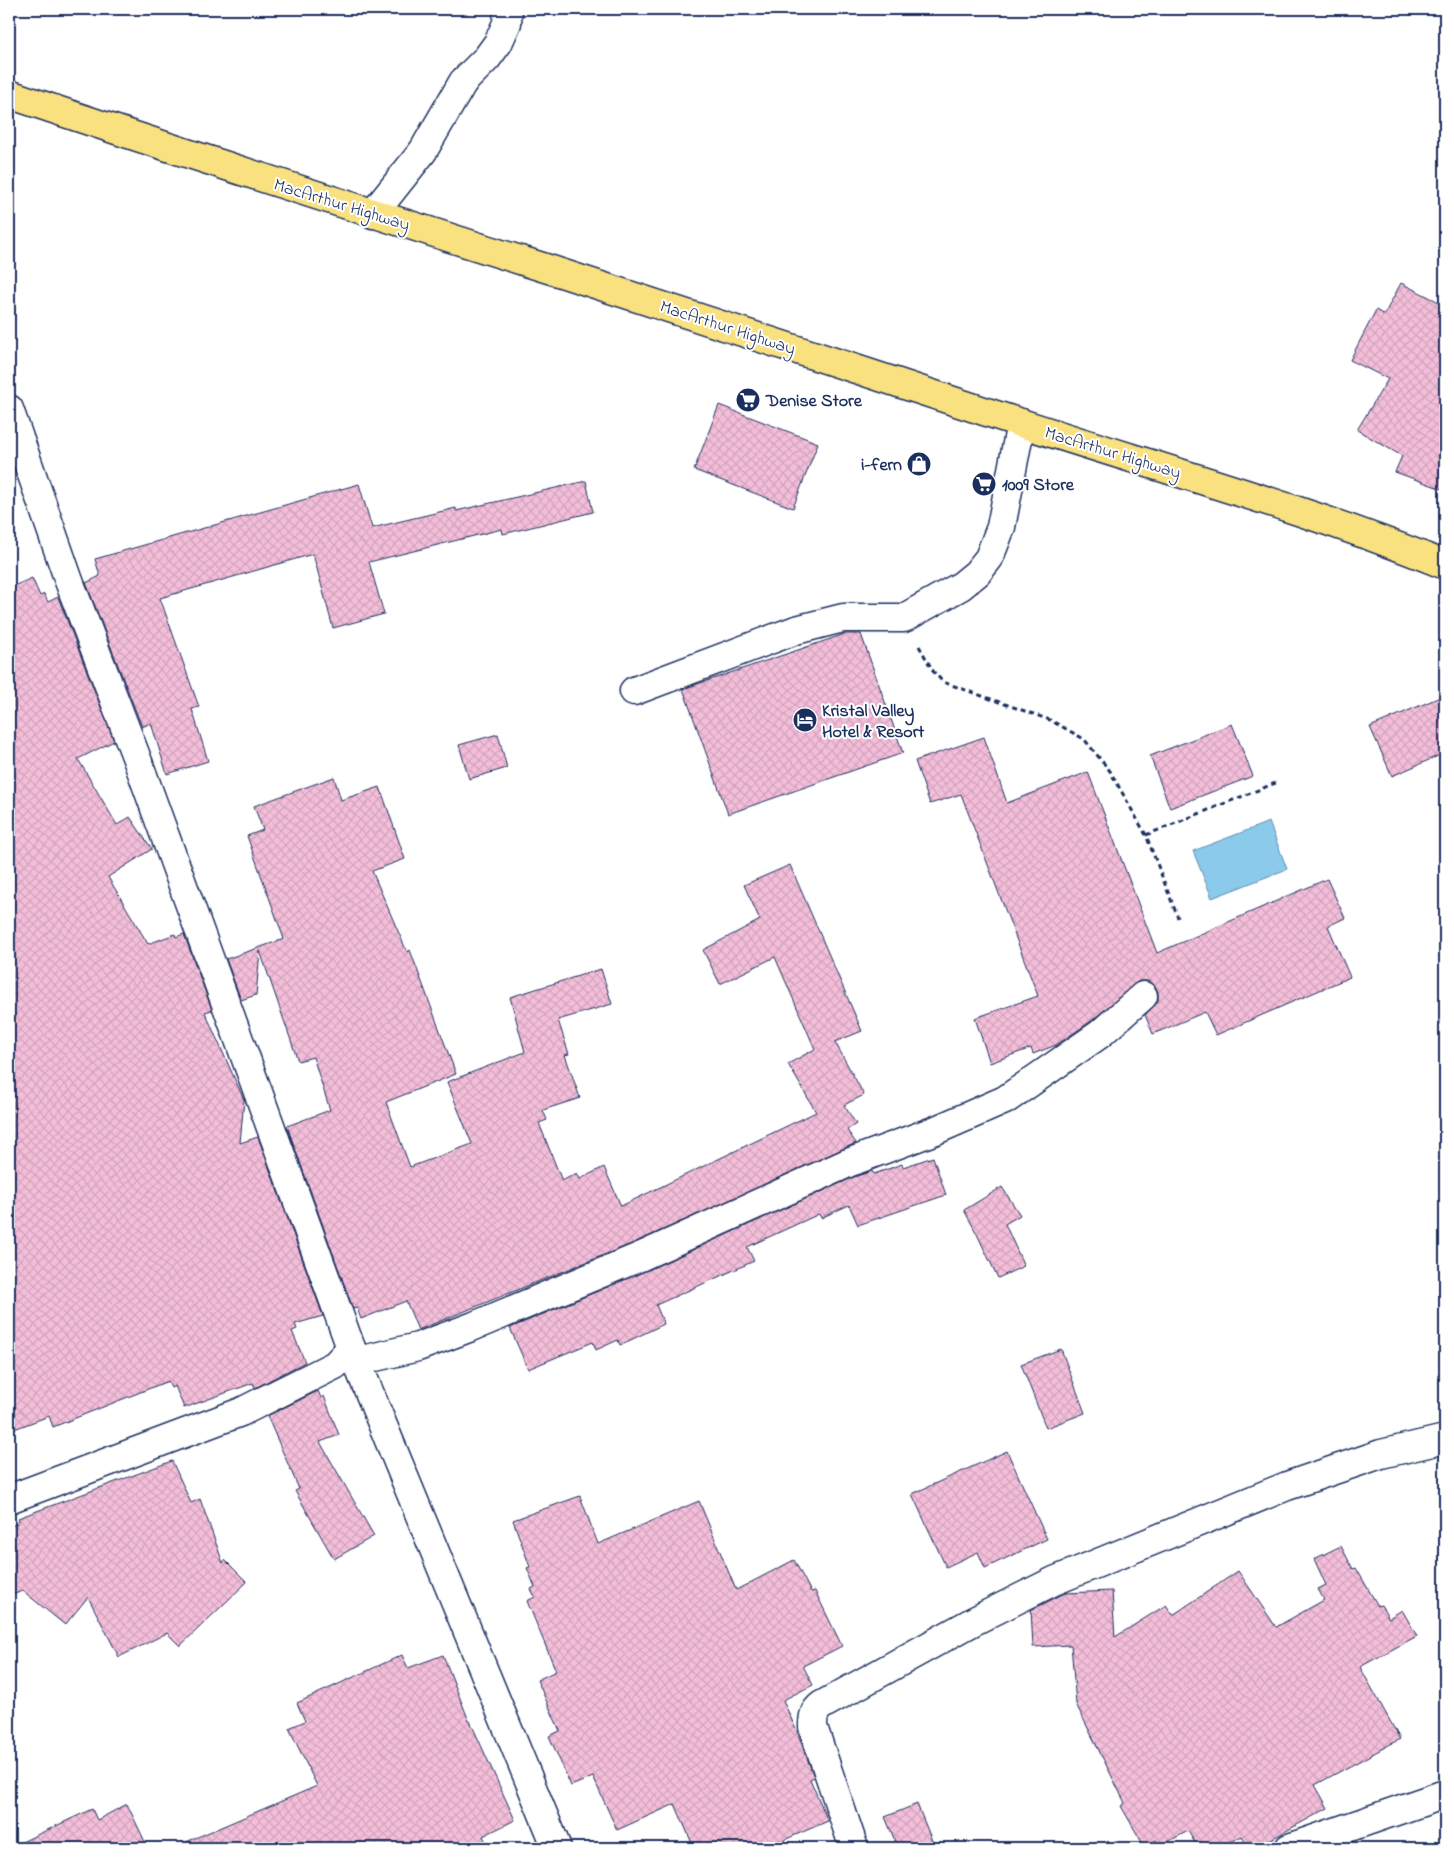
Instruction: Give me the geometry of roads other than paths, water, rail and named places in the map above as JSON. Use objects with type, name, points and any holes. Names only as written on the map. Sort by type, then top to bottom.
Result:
[{"type":"highway","name":"MacArthur Highway","points":[[9,94],[373,214],[550,269],[1370,535],[1445,565]]},
{"type":"street","points":[[373,214],[423,151],[463,82],[498,43],[507,23],[508,9]]},
{"type":"street","points":[[9,409],[69,581],[222,989],[354,1355],[383,1431],[557,1848]]},
{"type":"street","points":[[634,691],[796,630],[843,618],[904,618],[961,586],[977,574],[989,558],[1001,527],[1021,423]]},
{"type":"street","points":[[9,1499],[241,1412],[354,1355],[418,1347],[474,1326],[642,1256],[848,1163],[936,1130],[1005,1100],[1100,1034],[1143,996]]},
{"type":"street","points":[[854,1848],[813,1727],[812,1717],[816,1709],[1005,1604],[1054,1581],[1332,1470],[1381,1454],[1445,1439]]},
{"type":"street","points":[[1289,1848],[1445,1794]]},
{"type":"water","points":[[1269,822],[1287,869],[1212,898],[1193,851]]},
{"type":"place","name":"Denise Store","points":[[748,400]]},
{"type":"place","name":"i-fern","points":[[919,464]]},
{"type":"place","name":"1009 Store","points":[[984,484]]},
{"type":"place","name":"Kristal Valley Hotel & Resort","points":[[805,720]]}]
